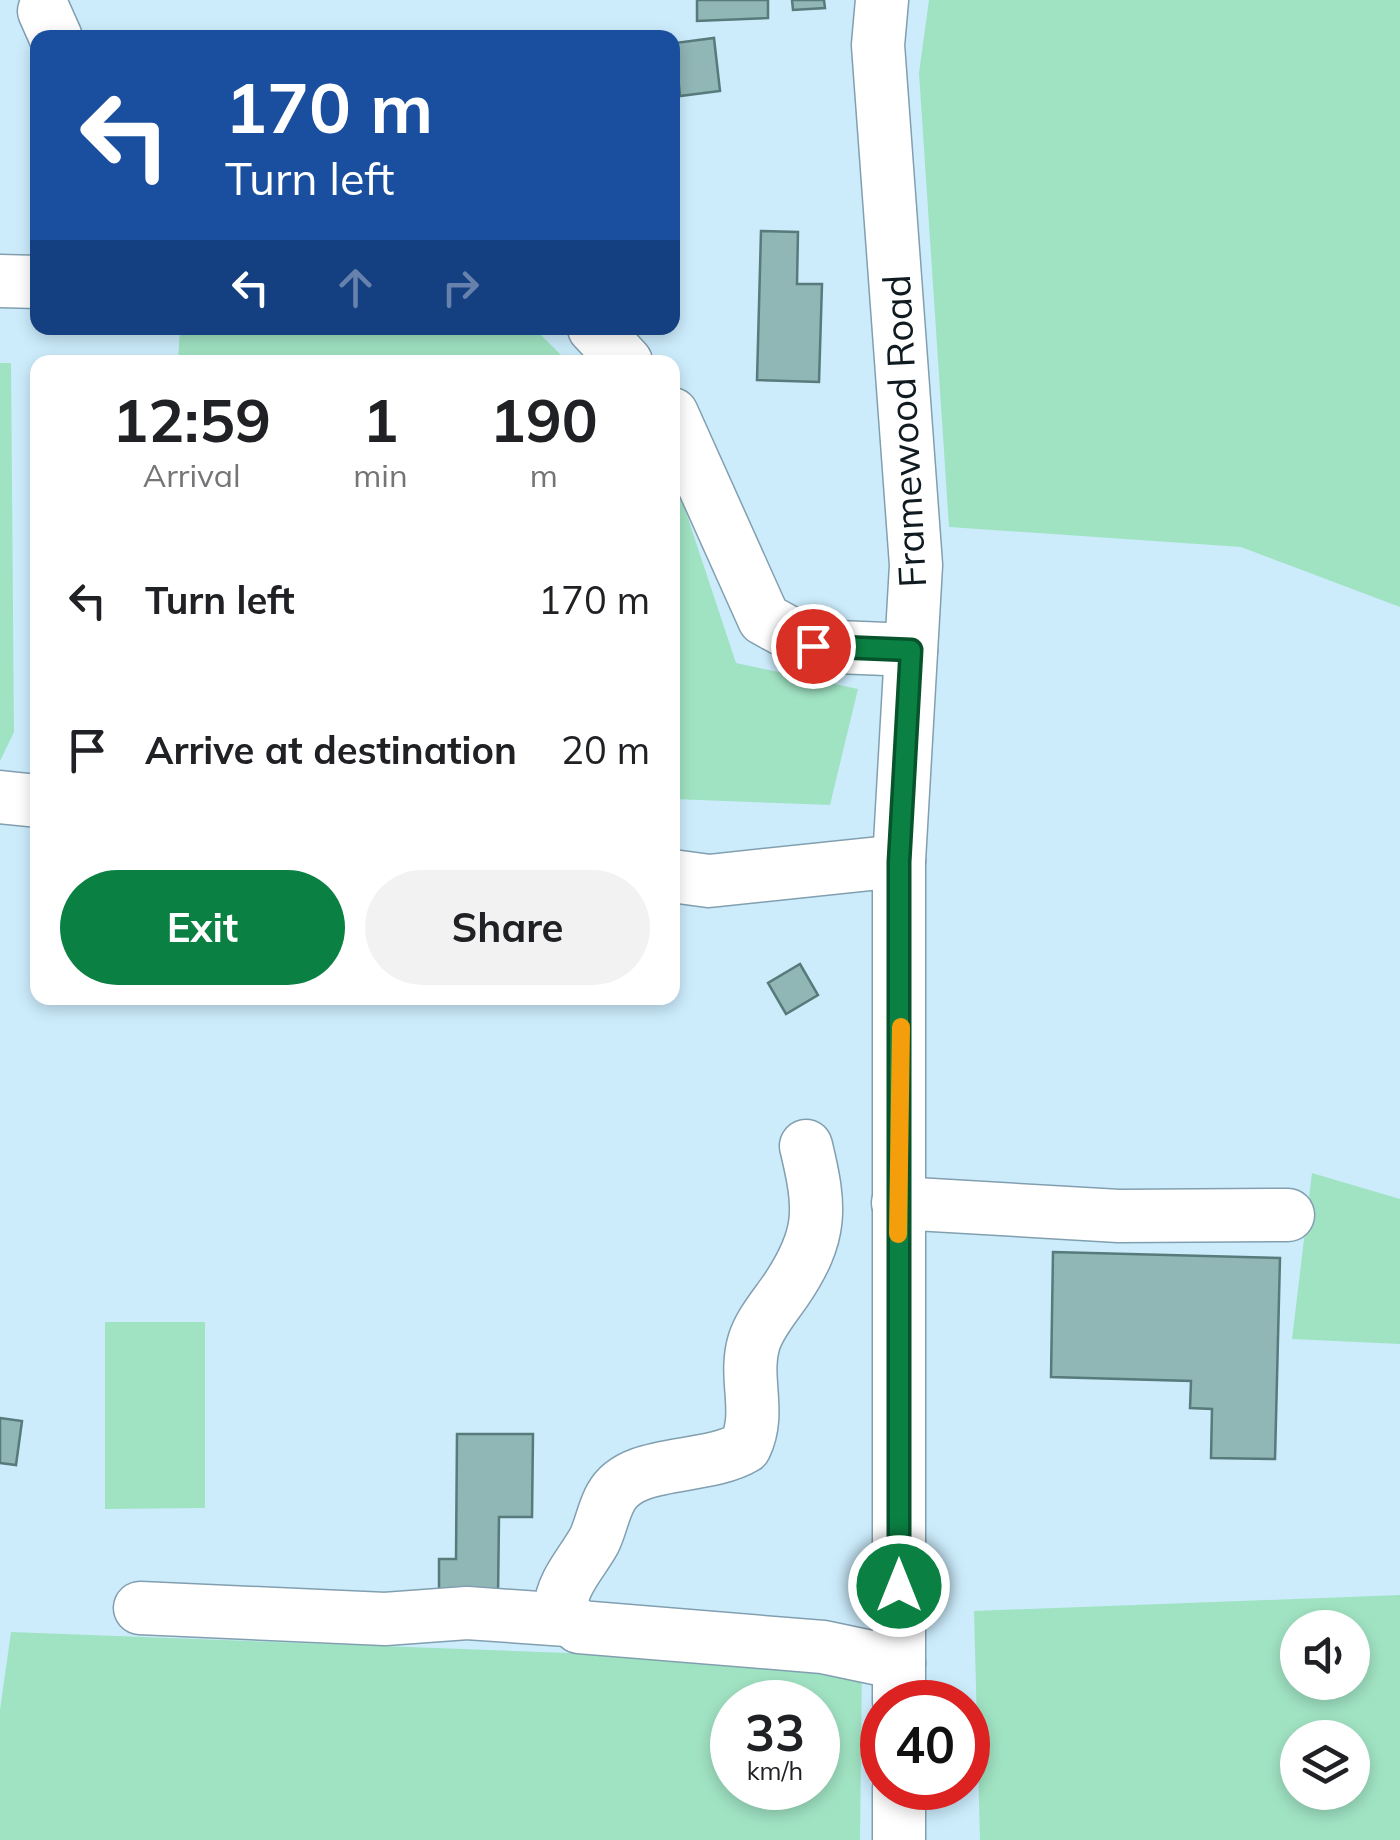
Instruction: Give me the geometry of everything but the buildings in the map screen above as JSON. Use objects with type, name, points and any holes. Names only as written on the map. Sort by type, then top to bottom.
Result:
[{"type":"street","name":"Framewood Road","points":[[882,0],[878,46],[916,565],[899,862],[899,1680]]},
{"type":"street","points":[[0,281],[30,282]]},
{"type":"street","points":[[601,335],[619,355]]},
{"type":"street","points":[[680,432],[764,619],[813,646],[911,650]]},
{"type":"street","points":[[0,797],[30,800]]},
{"type":"street","points":[[680,877],[709,882],[899,862]]},
{"type":"street","points":[[567,1620],[560,1610],[561,1593],[596,1538],[612,1494],[629,1478],[649,1470],[707,1464],[745,1447],[754,1429],[754,1342],[800,1268],[819,1219],[806,1146]]},
{"type":"street","points":[[898,1202],[1101,1216],[1288,1215]]},
{"type":"street","points":[[140,1608],[397,1620],[467,1614],[567,1620],[580,1627],[823,1647],[893,1680]]},
{"type":"street","points":[[899,1810],[899,1840]]},
{"type":"green space","points":[[929,0],[1400,0],[1400,607],[1241,547],[949,527],[919,73]]},
{"type":"green space","points":[[180,335],[541,335],[561,355],[178,355]]},
{"type":"green space","points":[[0,363],[11,363],[14,732],[0,761]]},
{"type":"green space","points":[[680,494],[736,663],[858,689],[830,805],[680,799]]},
{"type":"green space","points":[[1312,1173],[1400,1199],[1400,1344],[1292,1339]]},
{"type":"green space","points":[[105,1322],[205,1322],[205,1508],[105,1509]]},
{"type":"green space","points":[[1400,1595],[1400,1840],[980,1840],[979,1810],[990,1810],[990,1680],[976,1680],[974,1611]]},
{"type":"green space","points":[[11,1632],[862,1664],[860,1840],[0,1840],[0,1710]]},
{"type":"slow traffic","points":[[898,1234],[901,1027]]},
{"type":"route","points":[[813,646],[911,650],[899,862],[899,1586]]}]
